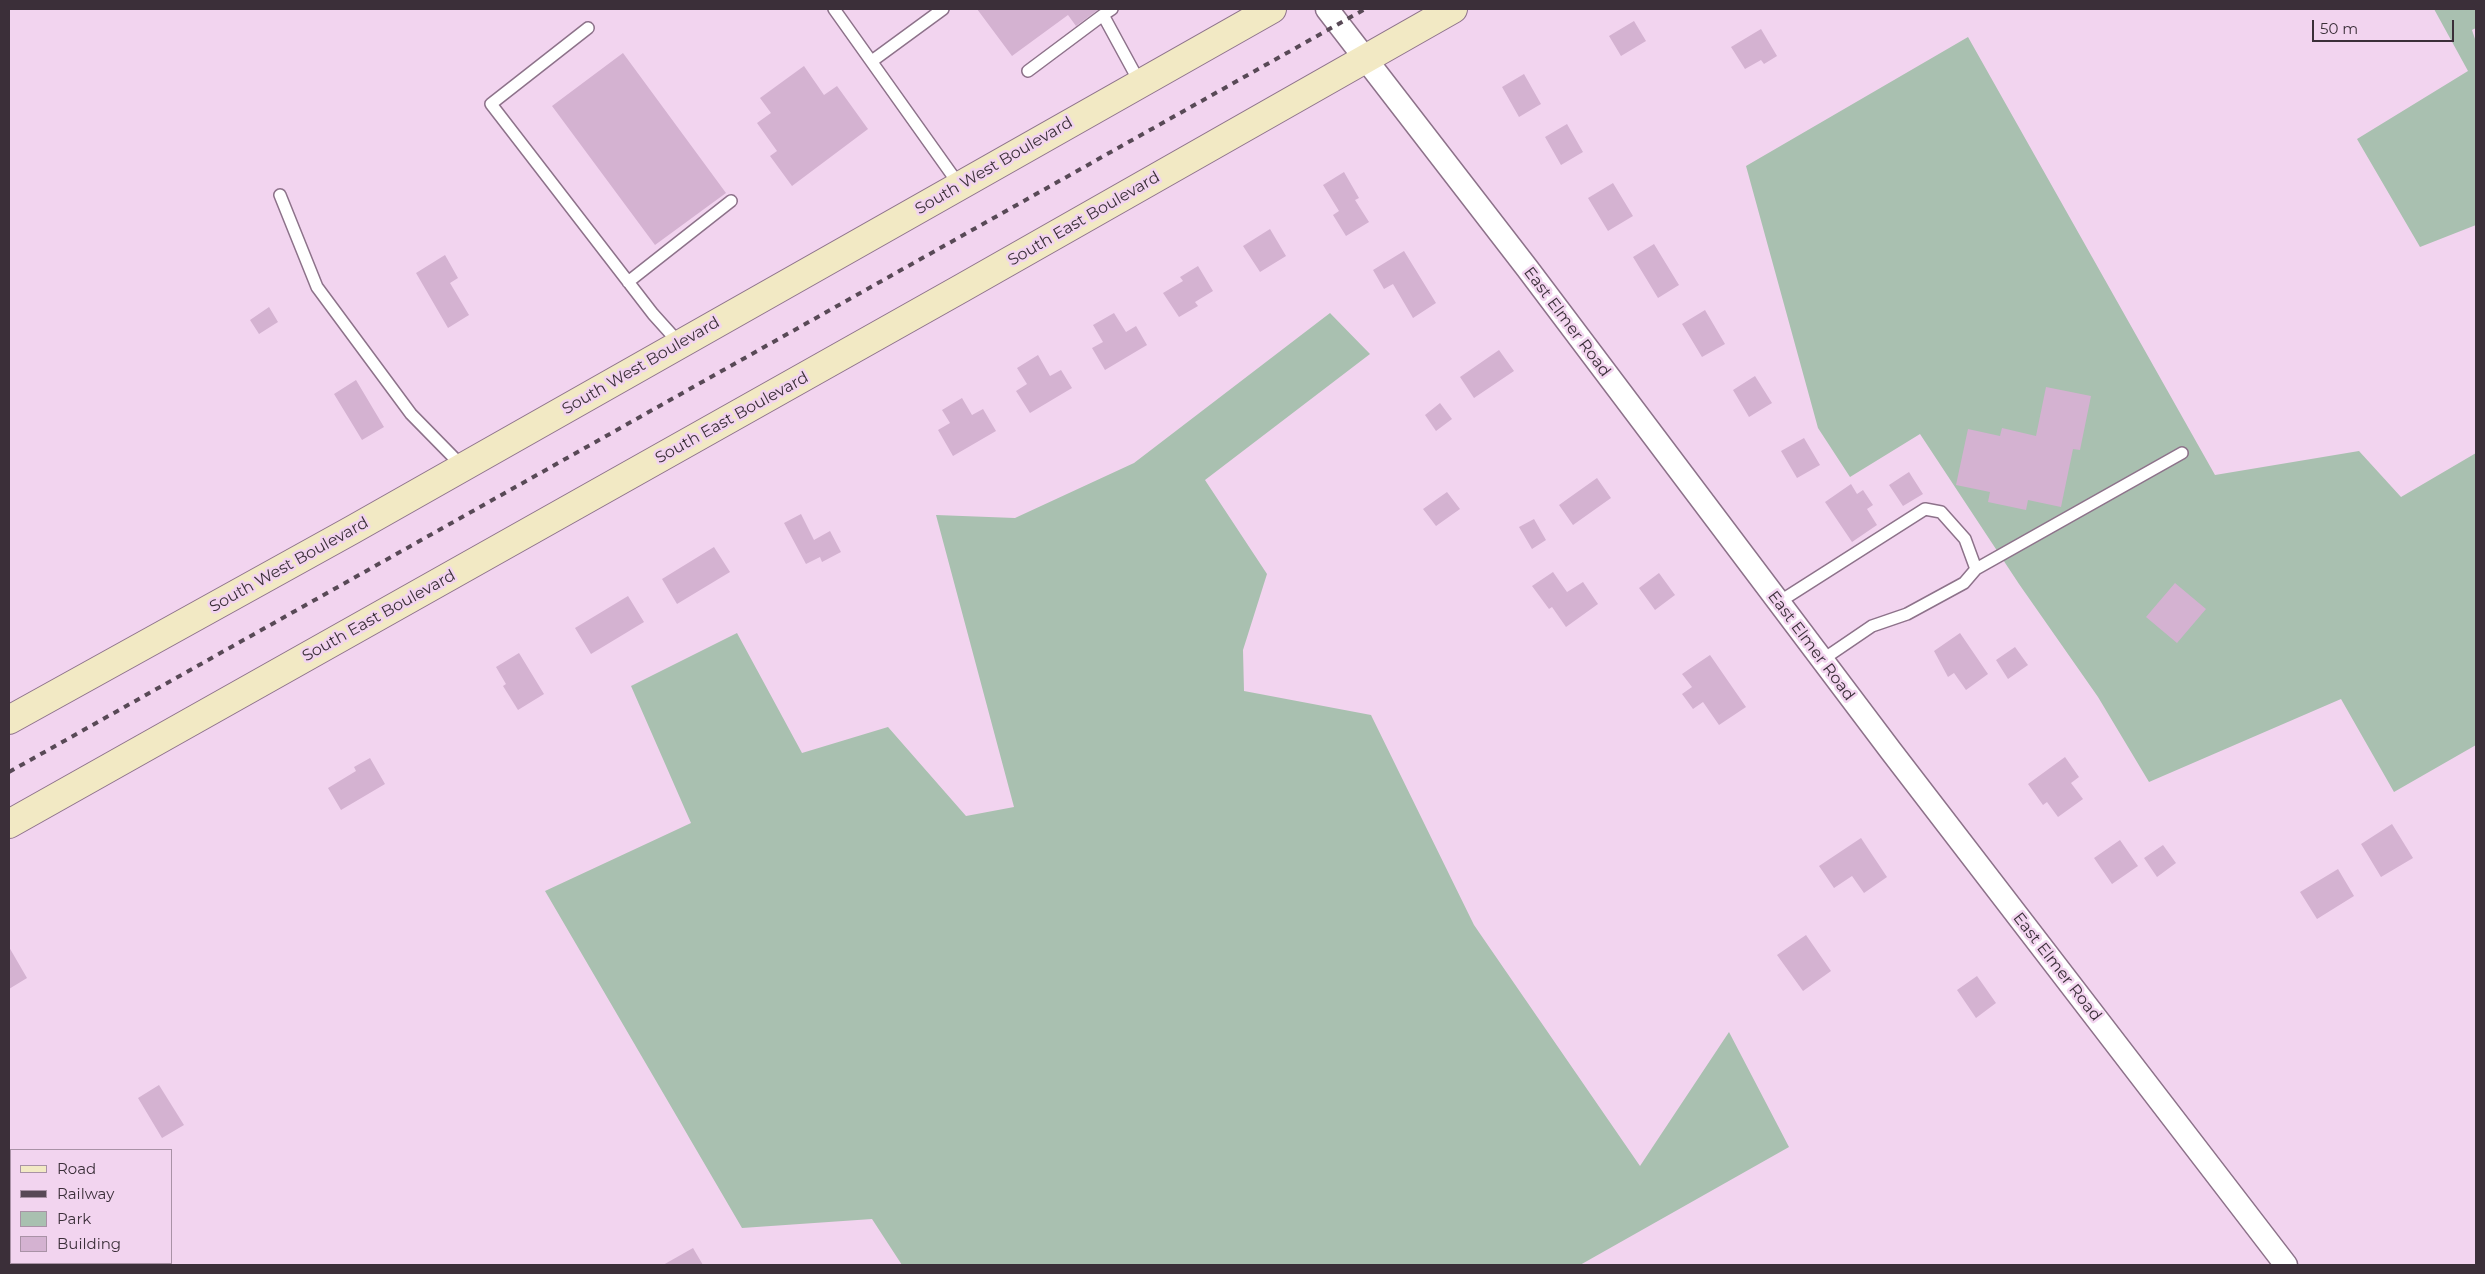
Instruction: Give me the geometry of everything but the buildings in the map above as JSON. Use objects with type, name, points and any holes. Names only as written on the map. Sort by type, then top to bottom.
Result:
[{"type":"main road","name":"South West Boulevard","points":[[9,720],[463,467],[1272,9]]},
{"type":"main road","name":"South East Boulevard","points":[[9,824],[954,293],[1453,9]]},
{"type":"street","name":"East Elmer Road","points":[[1333,17],[1822,660],[2286,1265]]},
{"type":"lane","points":[[834,9],[960,186]]},
{"type":"lane","points":[[872,61],[943,9]]},
{"type":"lane","points":[[1028,71],[1107,12],[1140,84]]},
{"type":"lane","points":[[588,28],[491,104],[628,282],[680,344]]},
{"type":"lane","points":[[280,194],[317,287],[411,414],[463,467]]},
{"type":"lane","points":[[628,282],[731,201]]},
{"type":"lane","points":[[1822,660],[1872,626],[1907,614],[1964,583],[1976,569],[2182,454]]},
{"type":"lane","points":[[1778,602],[1925,509],[1941,512],[1964,538],[1976,569]]},
{"type":"green space","points":[[2434,9],[2476,9],[2476,28],[2472,30],[2476,42],[2476,225],[2420,247],[2357,139],[2468,71]]},
{"type":"green space","points":[[1968,37],[2215,475],[2359,451],[2401,497],[2476,453],[2476,745],[2394,792],[2341,699],[2149,782],[2098,697],[2019,584],[1920,434],[1850,477],[1818,428],[1746,166]]},
{"type":"green space","points":[[1330,313],[1370,354],[1205,480],[1267,574],[1243,650],[1244,691],[1371,715],[1474,925],[1640,1166],[1729,1032],[1789,1147],[1580,1265],[902,1265],[872,1219],[742,1228],[545,891],[691,823],[631,686],[737,633],[802,753],[888,727],[966,816],[1014,807],[936,515],[1015,518],[1134,463]]},
{"type":"railway","points":[[9,772],[1365,9]]}]
